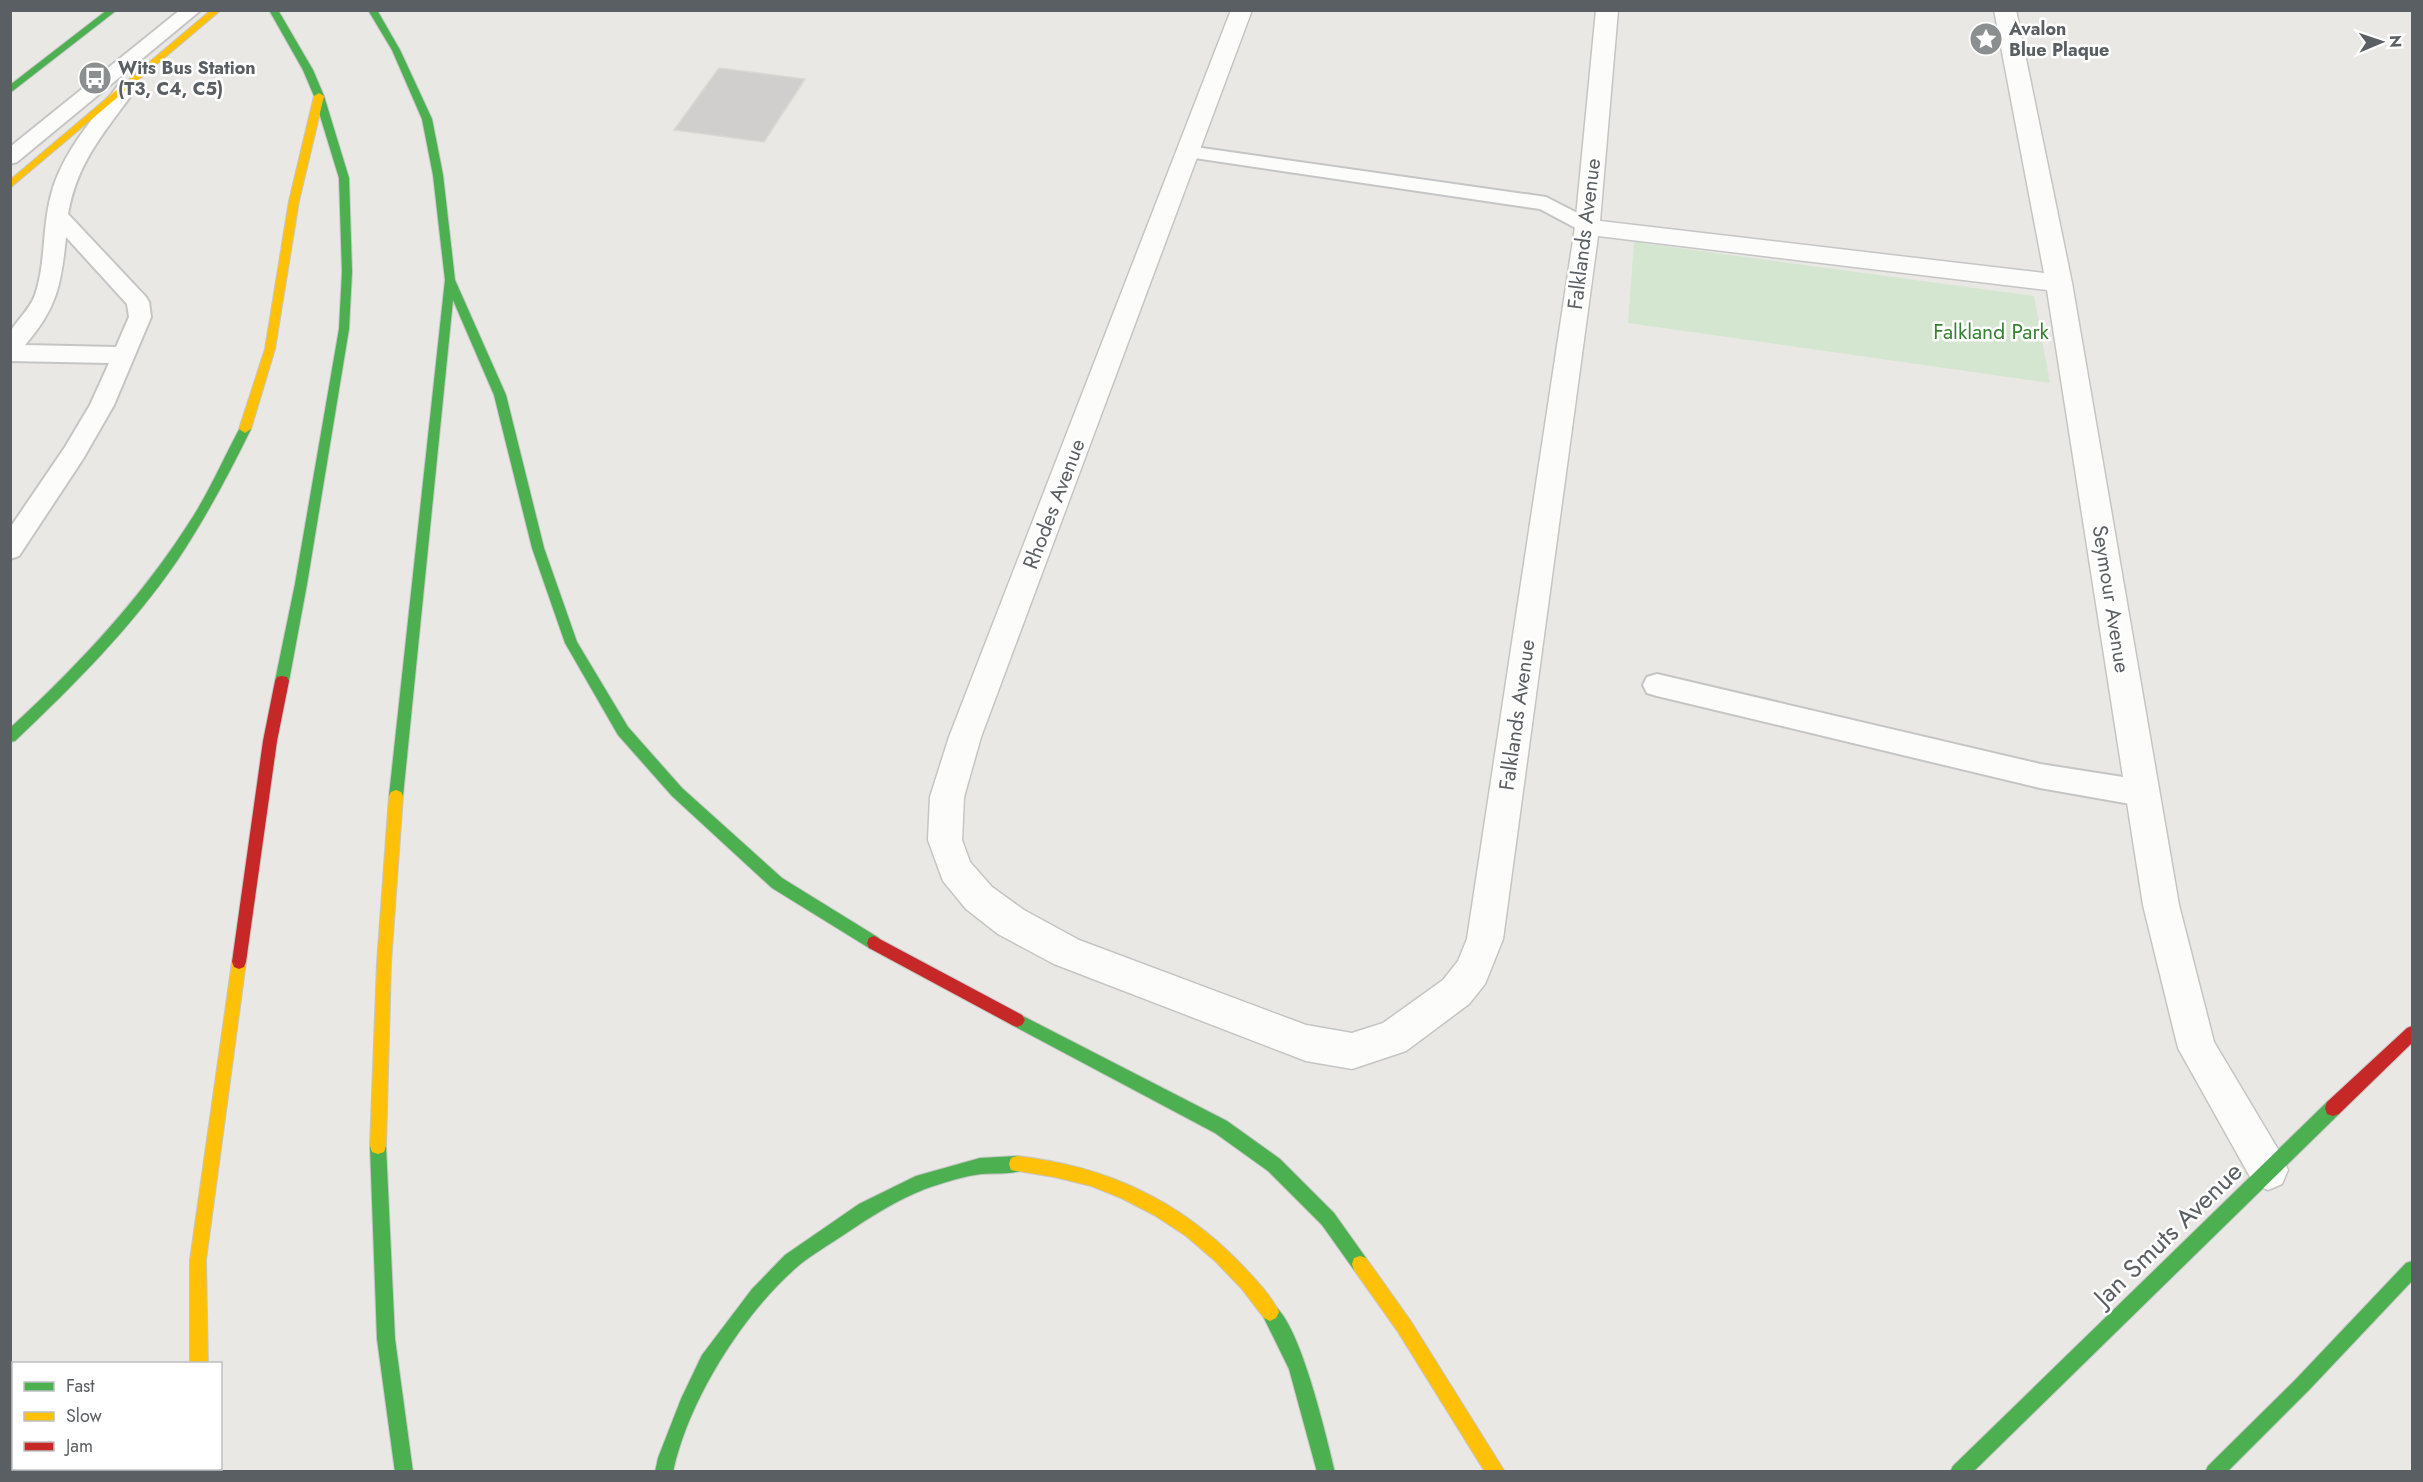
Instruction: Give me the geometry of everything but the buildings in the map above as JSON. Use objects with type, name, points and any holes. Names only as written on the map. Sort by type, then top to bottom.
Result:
[{"type":"main road","points":[[10,90],[113,10]]},
{"type":"main road","points":[[10,185],[216,10]]},
{"type":"main road","points":[[199,1362],[198,1260],[270,741],[301,584],[344,329],[347,272],[344,178],[319,96],[308,70],[273,10]]},
{"type":"main road","points":[[372,10],[396,50],[427,119],[438,175],[450,280],[396,793],[384,963],[378,1134],[386,1339],[404,1472]]},
{"type":"main road","points":[[10,76],[53,39]]},
{"type":"main road","points":[[10,737],[39,712],[113,638],[176,557],[237,452],[266,369],[282,295],[291,214],[319,96]]},
{"type":"main road","points":[[450,280],[500,394],[538,548],[571,643],[623,731],[677,792],[777,883],[885,950],[1221,1127],[1274,1166],[1335,1229],[1404,1326],[1496,1472]]},
{"type":"main road","name":"Jan Smuts Avenue","points":[[1959,1472],[2268,1170],[2412,1033]]},
{"type":"main road","points":[[664,1472],[667,1458],[706,1364],[752,1302],[790,1262],[838,1224],[896,1193],[950,1172],[1005,1164],[1054,1167],[1108,1183],[1166,1212],[1224,1257],[1272,1317],[1282,1336],[1305,1385],[1326,1472]]},
{"type":"main road","points":[[2214,1472],[2303,1384],[2412,1269]]},
{"type":"street","name":"Rhodes Avenue","points":[[1067,952],[1011,922],[979,898],[955,870],[945,840],[947,797],[965,737],[1242,10]]},
{"type":"street","name":"Falklands Avenue","points":[[1067,952],[1306,1043],[1353,1052],[1393,1038],[1426,1016],[1456,992],[1472,972],[1485,939],[1587,226],[1606,10]]},
{"type":"street","name":"Seymour Avenue","points":[[2005,10],[2059,283],[2161,905],[2197,1048],[2268,1170]]},
{"type":"street","points":[[1587,226],[2059,283]]},
{"type":"lane","points":[[10,158],[192,10]]},
{"type":"lane","points":[[10,348],[42,306],[49,278],[57,214],[65,181],[127,87]]},
{"type":"lane","points":[[1188,152],[1546,204],[1587,226]]},
{"type":"lane","points":[[10,549],[74,453],[102,405],[140,317],[138,302],[57,214]]},
{"type":"lane","points":[[10,353],[123,355]]},
{"type":"lane","points":[[1657,685],[2040,776],[2142,793]]},
{"type":"green space","name":"Falkland Park","points":[[1634,242],[2034,296],[2050,383],[1628,323]]},
{"type":"traffic: fast","points":[[10,90],[113,10]]},
{"type":"traffic: fast","points":[[273,10],[308,70],[319,96],[344,178],[347,272],[344,329],[301,584],[282,681]]},
{"type":"traffic: fast","points":[[372,10],[396,50],[427,119],[438,175],[450,280],[396,796]]},
{"type":"traffic: fast","points":[[450,280],[500,395],[538,548],[571,643],[623,731],[677,792],[777,883],[874,943]]},
{"type":"traffic: fast","points":[[10,737],[81,668],[144,596],[198,517],[223,475],[245,429]]},
{"type":"traffic: fast","points":[[1017,1020],[1221,1127],[1274,1165],[1328,1219],[1360,1264]]},
{"type":"traffic: fast","points":[[1959,1472],[2333,1108]]},
{"type":"traffic: fast","points":[[378,1146],[386,1339],[404,1472]]},
{"type":"traffic: fast","points":[[664,1472],[667,1458],[690,1399],[708,1361],[758,1295],[791,1261],[865,1210],[922,1182],[980,1166],[1017,1164]]},
{"type":"traffic: fast","points":[[2214,1472],[2303,1384],[2412,1269]]},
{"type":"traffic: fast","points":[[1270,1312],[1281,1330],[1298,1369],[1326,1472]]},
{"type":"traffic: slow","points":[[10,185],[217,10]]},
{"type":"traffic: slow","points":[[245,429],[270,349],[294,201],[319,96]]},
{"type":"traffic: slow","points":[[378,1146],[384,963],[396,796]]},
{"type":"traffic: slow","points":[[199,1362],[198,1260],[239,962]]},
{"type":"traffic: slow","points":[[1017,1164],[1054,1168],[1091,1178],[1126,1191],[1160,1209],[1192,1230],[1221,1255],[1247,1282],[1270,1312]]},
{"type":"traffic: slow","points":[[1360,1264],[1404,1326],[1496,1472]]},
{"type":"traffic: jam","points":[[239,962],[270,741],[282,681]]},
{"type":"traffic: jam","points":[[874,943],[1017,1020]]},
{"type":"traffic: jam","points":[[2333,1108],[2412,1033]]},
{"type":"traffic: jam","points":[[10,1423],[12,1426]]},
{"type":"place","name":"Avalon Blue Plaque","points":[[1986,39]]},
{"type":"place","name":"Wits Bus Station (T3, C4, C5)","points":[[95,78]]}]
